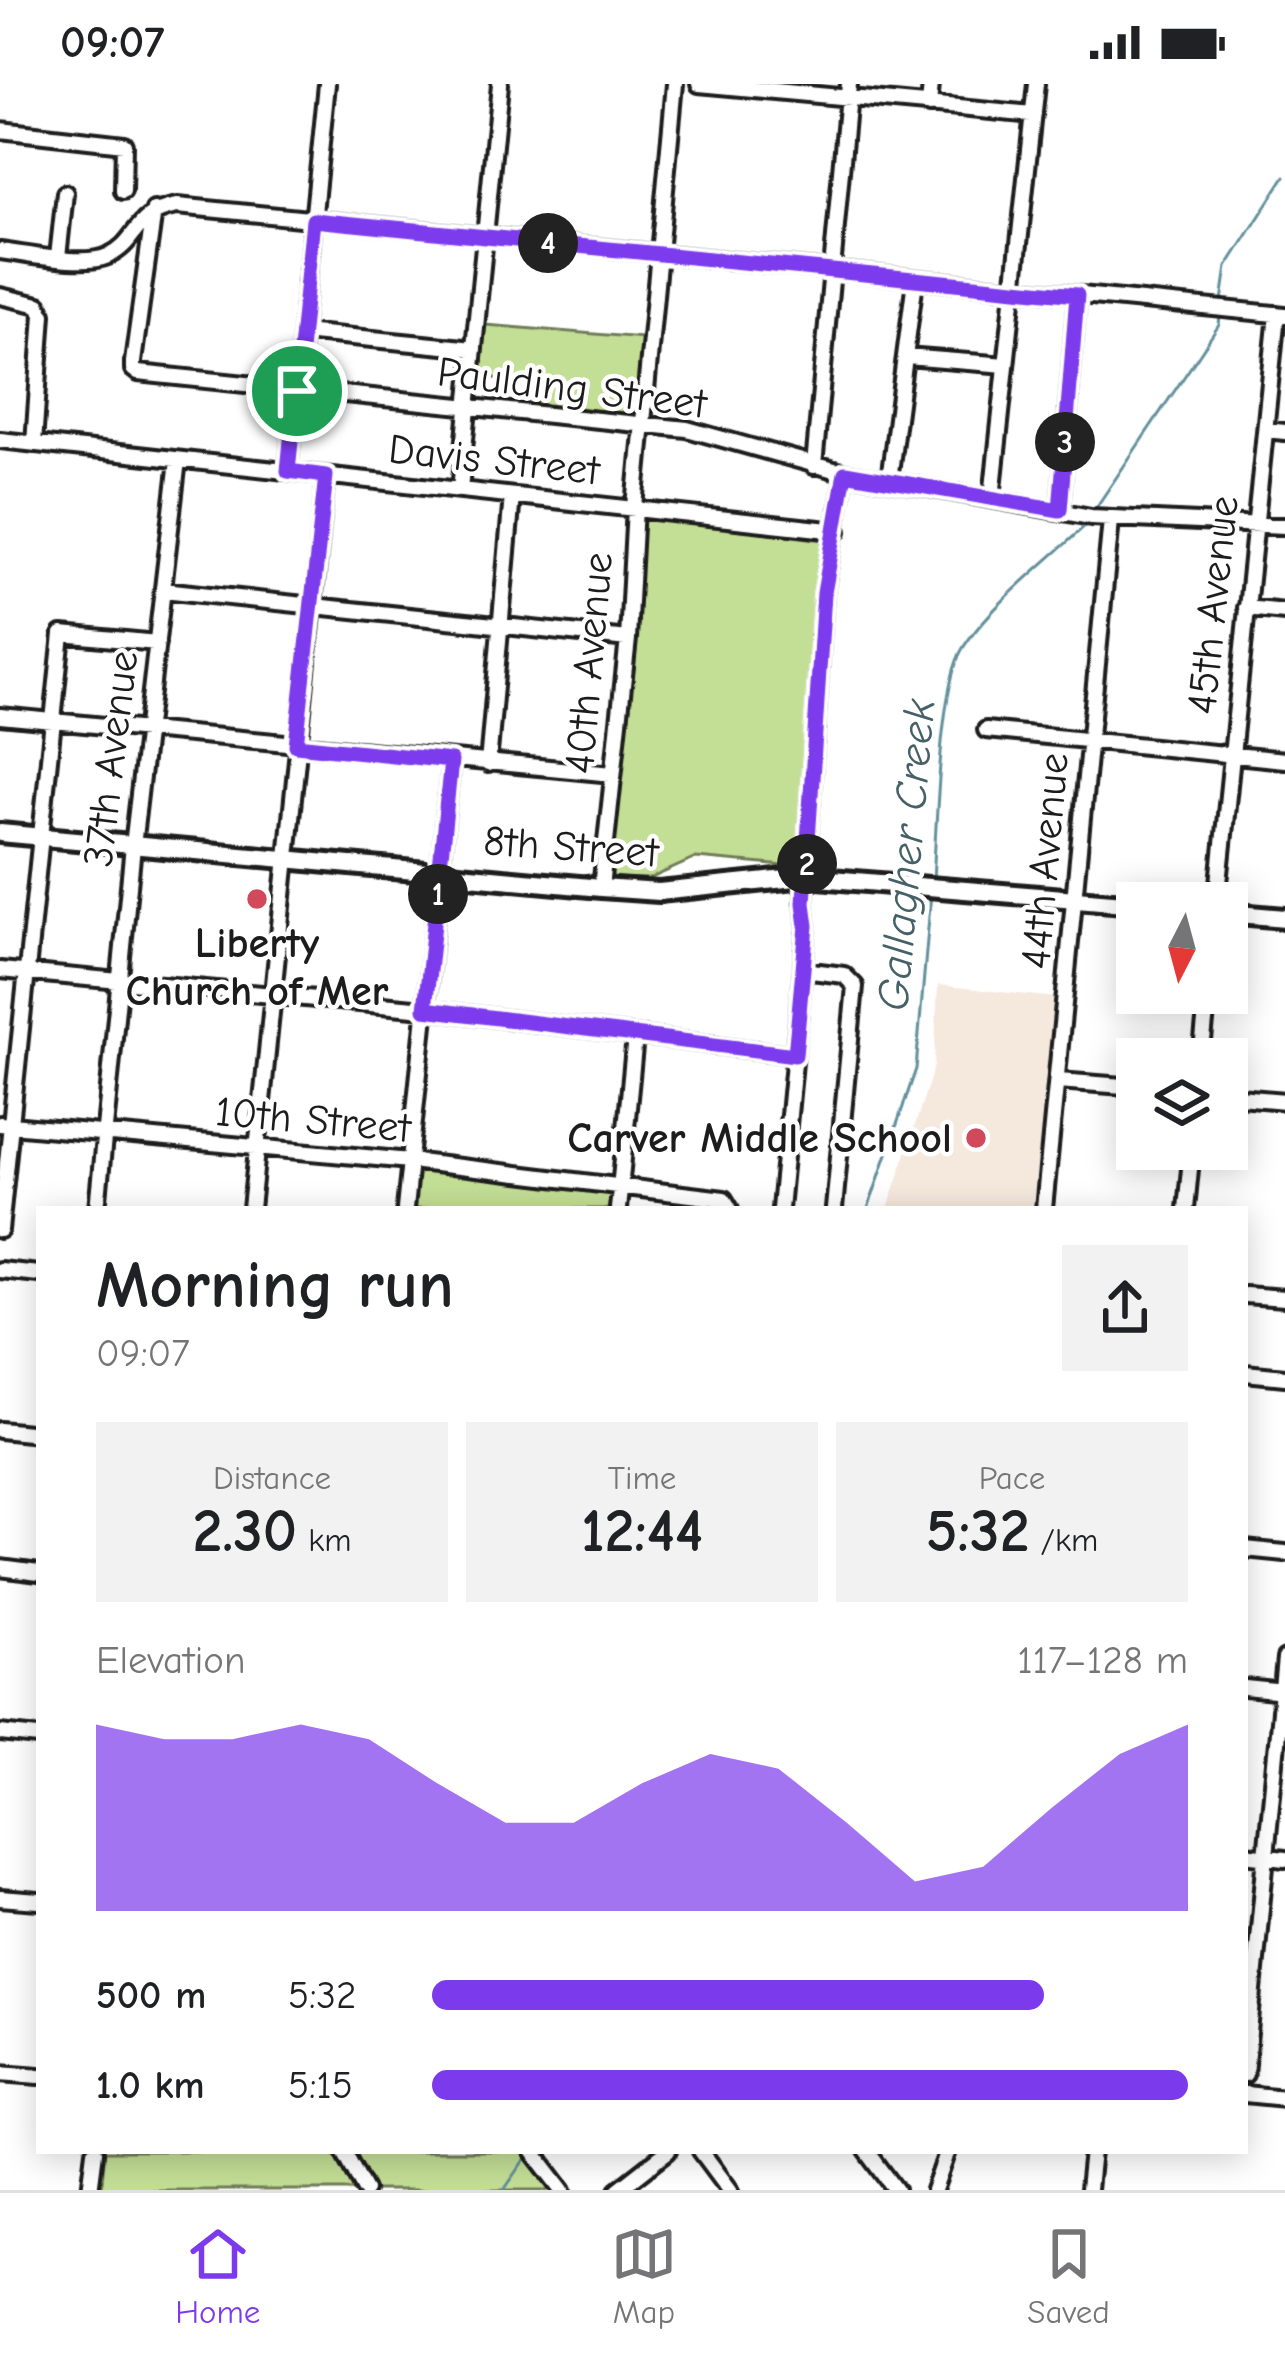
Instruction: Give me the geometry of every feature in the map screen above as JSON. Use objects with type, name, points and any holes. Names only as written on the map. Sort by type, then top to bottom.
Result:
[{"type":"main road","name":"8th Street","points":[[0,833],[601,889],[676,891],[806,877],[1116,902]]},
{"type":"main road","points":[[1248,915],[1285,918]]},
{"type":"street","points":[[288,471],[327,84]]},
{"type":"street","points":[[460,490],[500,84]]},
{"type":"street","name":"40th Avenue","points":[[601,889],[628,639],[635,507],[675,84]]},
{"type":"street","points":[[699,84],[849,91],[929,106],[1033,115]]},
{"type":"street","points":[[929,106],[931,84]]},
{"type":"street","points":[[992,498],[1036,84]]},
{"type":"street","points":[[814,466],[849,91]]},
{"type":"street","points":[[0,130],[124,144],[123,191]]},
{"type":"street","points":[[58,256],[65,193]]},
{"type":"street","points":[[0,251],[92,261],[111,255],[154,210],[176,206],[1281,314]]},
{"type":"street","name":"Paulding Street","points":[[154,210],[133,369],[297,391],[687,429],[845,473],[1106,519],[1285,526]]},
{"type":"street","points":[[889,480],[915,280]]},
{"type":"street","points":[[1060,510],[1077,295]]},
{"type":"street","points":[[0,296],[39,305],[43,314],[34,444]]},
{"type":"street","name":"45th Avenue","points":[[1218,882],[1281,314]]},
{"type":"street","points":[[302,332],[474,349]]},
{"type":"street","points":[[906,357],[1006,365]]},
{"type":"street","points":[[1265,430],[1285,432]]},
{"type":"street","name":"Davis Street","points":[[0,440],[838,531]]},
{"type":"street","name":"37th Avenue","points":[[97,1206],[178,460]]},
{"type":"street","points":[[780,1206],[803,970],[824,593],[845,473]]},
{"type":"street","points":[[251,1206],[326,476]]},
{"type":"street","points":[[488,764],[512,496]]},
{"type":"street","name":"44th Avenue","points":[[1044,1206],[1090,740],[1106,519]]},
{"type":"street","points":[[164,590],[628,639]]},
{"type":"street","points":[[1246,608],[1285,612]]},
{"type":"street","points":[[0,1230],[6,1124],[27,973],[62,634],[157,644]]},
{"type":"street","points":[[0,716],[613,774]]},
{"type":"street","points":[[986,730],[1285,760]]},
{"type":"street","points":[[405,1206],[451,761]]},
{"type":"street","points":[[0,970],[425,1009],[795,1055]]},
{"type":"street","points":[[803,970],[844,975],[855,986],[834,1206]]},
{"type":"street","points":[[618,1206],[635,1037]]},
{"type":"street","points":[[1058,1081],[1116,1086]]},
{"type":"street","points":[[1248,1098],[1285,1101]]},
{"type":"street","name":"10th Street","points":[[6,1124],[410,1161],[724,1199],[728,1206]]},
{"type":"street","points":[[1186,1206],[1190,1170]]},
{"type":"street","points":[[0,1270],[36,1274]]},
{"type":"street","points":[[1248,1295],[1285,1298]]},
{"type":"street","points":[[1248,1373],[1285,1377]]},
{"type":"street","points":[[0,1430],[36,1434]]},
{"type":"street","points":[[1248,1550],[1285,1553]]},
{"type":"street","points":[[0,1568],[36,1573]]},
{"type":"street","points":[[1248,2044],[1285,1658]]},
{"type":"street","points":[[1248,1688],[1283,1692]]},
{"type":"street","points":[[0,1733],[36,1736]]},
{"type":"street","points":[[1248,1854],[1285,1858]]},
{"type":"street","points":[[0,1898],[36,1901]]},
{"type":"street","points":[[0,2073],[36,2076]]},
{"type":"street","points":[[1248,2095],[1285,2098]]},
{"type":"street","points":[[90,2190],[95,2154]]},
{"type":"street","points":[[346,2154],[365,2190]]},
{"type":"street","points":[[536,2154],[563,2190]]},
{"type":"street","points":[[618,2190],[664,2154]]},
{"type":"street","points":[[702,2154],[730,2190]]},
{"type":"street","points":[[869,2154],[896,2190]]},
{"type":"street","points":[[934,2190],[947,2154]]},
{"type":"street","points":[[1088,2190],[1092,2154]]},
{"type":"shaded area","name":"Carver Middle School","points":[[938,985],[1056,998],[1032,1206],[889,1206],[934,1066]]},
{"type":"green space","points":[[485,325],[644,338],[637,417],[535,408],[537,382],[481,377]]},
{"type":"green space","points":[[640,516],[824,540],[796,867],[696,858],[649,879],[608,878]]},
{"type":"green space","points":[[415,1171],[611,1190],[609,1206],[411,1206]]},
{"type":"green space","points":[[105,2154],[523,2154],[552,2190],[101,2190]]},
{"type":"waterway","name":"Gallagher Creek","points":[[1222,301],[1227,267],[1285,176]]},
{"type":"waterway","name":"Gallagher Creek","points":[[1095,509],[1219,325],[1220,316]]},
{"type":"waterway","name":"Gallagher Creek","points":[[933,878],[944,724],[963,648],[1004,599],[1088,523]]},
{"type":"waterway","name":"Gallagher Creek","points":[[869,1206],[916,1069],[931,893]]},
{"type":"waterway","name":"Gallagher Creek","points":[[504,2190],[527,2157]]},
{"type":"place","name":"Liberty Church of Mer","points":[[257,899]]},
{"type":"place","name":"Carver Middle School","points":[[976,1138]]},
{"type":"route","points":[[313,220],[1077,295],[1060,510],[845,473],[824,593],[804,903],[807,926],[795,1055],[425,1009],[451,761],[296,745],[326,476],[288,471],[297,391],[313,220]]}]
